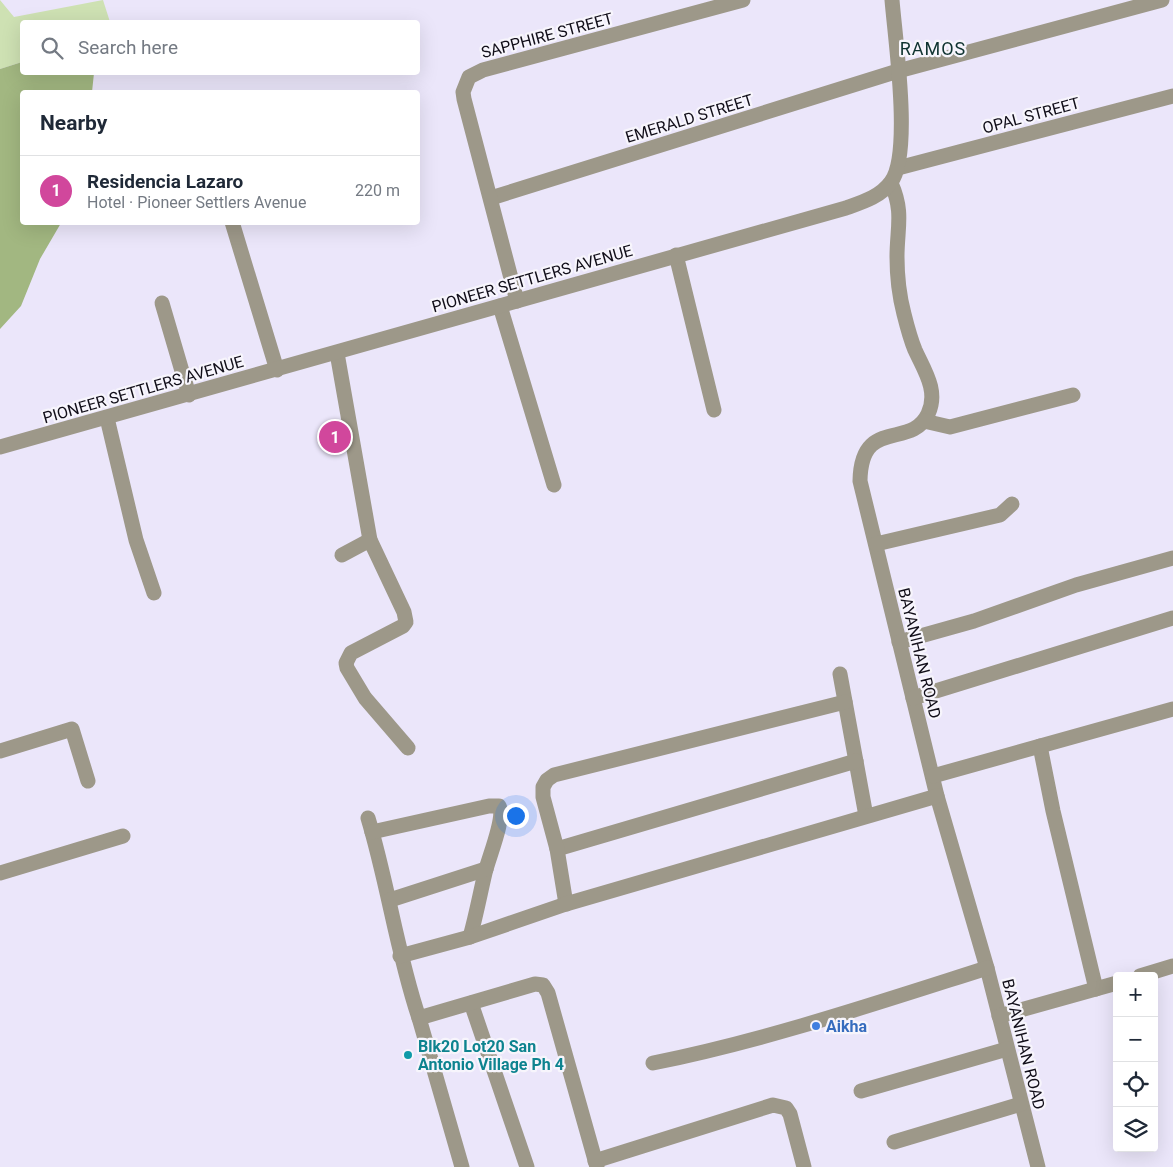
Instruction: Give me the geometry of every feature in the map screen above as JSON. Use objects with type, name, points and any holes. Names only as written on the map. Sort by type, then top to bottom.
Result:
[{"type":"street","name":"SAPPHIRE STREET","points":[[517,300],[464,99],[463,92],[469,77],[483,70],[743,0]]},
{"type":"street","name":"PIONEER SETTLERS AVENUE","points":[[0,447],[846,208],[873,198],[891,183],[898,168],[901,140],[892,0]]},
{"type":"street","name":"EMERALD STREET","points":[[491,198],[898,71],[1162,0]]},
{"type":"street","name":"OPAL STREET","points":[[898,168],[1173,96]]},
{"type":"street","points":[[891,183],[900,209],[897,258],[903,312],[915,350],[930,380],[932,393],[931,405],[924,422],[950,427],[1073,395]]},
{"type":"street","points":[[233,225],[277,370]]},
{"type":"street","points":[[676,255],[714,410]]},
{"type":"street","points":[[162,303],[188,395]]},
{"type":"street","points":[[500,306],[554,484]]},
{"type":"street","points":[[337,353],[370,540],[404,612],[406,622],[403,626],[351,653],[346,663],[347,668],[365,698],[408,748]]},
{"type":"street","points":[[108,418],[136,540],[154,593]]},
{"type":"street","name":"BAYANIHAN ROAD","points":[[924,422],[915,428],[872,444],[863,459],[860,481],[937,796],[987,968],[1038,1167]]},
{"type":"street","points":[[876,544],[1000,515],[1012,504]]},
{"type":"street","points":[[342,555],[370,540]]},
{"type":"street","points":[[899,642],[974,621],[1076,585],[1173,558]]},
{"type":"street","points":[[913,698],[1173,618]]},
{"type":"street","points":[[840,674],[866,816]]},
{"type":"street","points":[[566,904],[557,848],[543,797],[542,787],[547,780],[554,775],[844,702]]},
{"type":"street","points":[[933,776],[1173,709]]},
{"type":"street","points":[[0,751],[72,729],[88,781]]},
{"type":"street","points":[[1040,746],[1053,811],[1096,989]]},
{"type":"street","points":[[557,848],[856,761]]},
{"type":"street","points":[[400,956],[470,937],[566,904],[937,796]]},
{"type":"street","points":[[462,1167],[400,956],[390,900],[370,825],[499,806],[500,816],[470,937]]},
{"type":"street","points":[[0,873],[123,836]]},
{"type":"street","points":[[390,900],[486,869]]},
{"type":"street","points":[[1153,972],[1173,966]]},
{"type":"street","points":[[653,1064],[718,1050],[765,1037],[987,968]]},
{"type":"street","points":[[998,1016],[1113,983]]},
{"type":"street","points":[[419,1018],[524,986],[543,985],[548,993],[596,1164],[772,1105],[786,1108],[790,1114],[804,1167]]},
{"type":"street","points":[[471,1003],[527,1167]]},
{"type":"street","points":[[861,1091],[1007,1049]]},
{"type":"street","points":[[894,1142],[1022,1104]]},
{"type":"green space","points":[[0,0],[14,17],[103,0],[109,20],[20,20],[20,63],[0,69]]},
{"type":"green space","points":[[20,63],[20,75],[94,75],[92,90],[20,90],[20,225],[60,225],[40,259],[21,306],[0,329],[0,69]]},
{"type":"place","name":"Residencia Lazaro","points":[[335,437]]},
{"type":"place","name":"Aikha","points":[[816,1026]]},
{"type":"place","name":"Blk20 Lot20 San Antonio Village Ph 4","points":[[408,1055]]},
{"type":"district","name":"RAMOS","points":[[933,49]]}]
